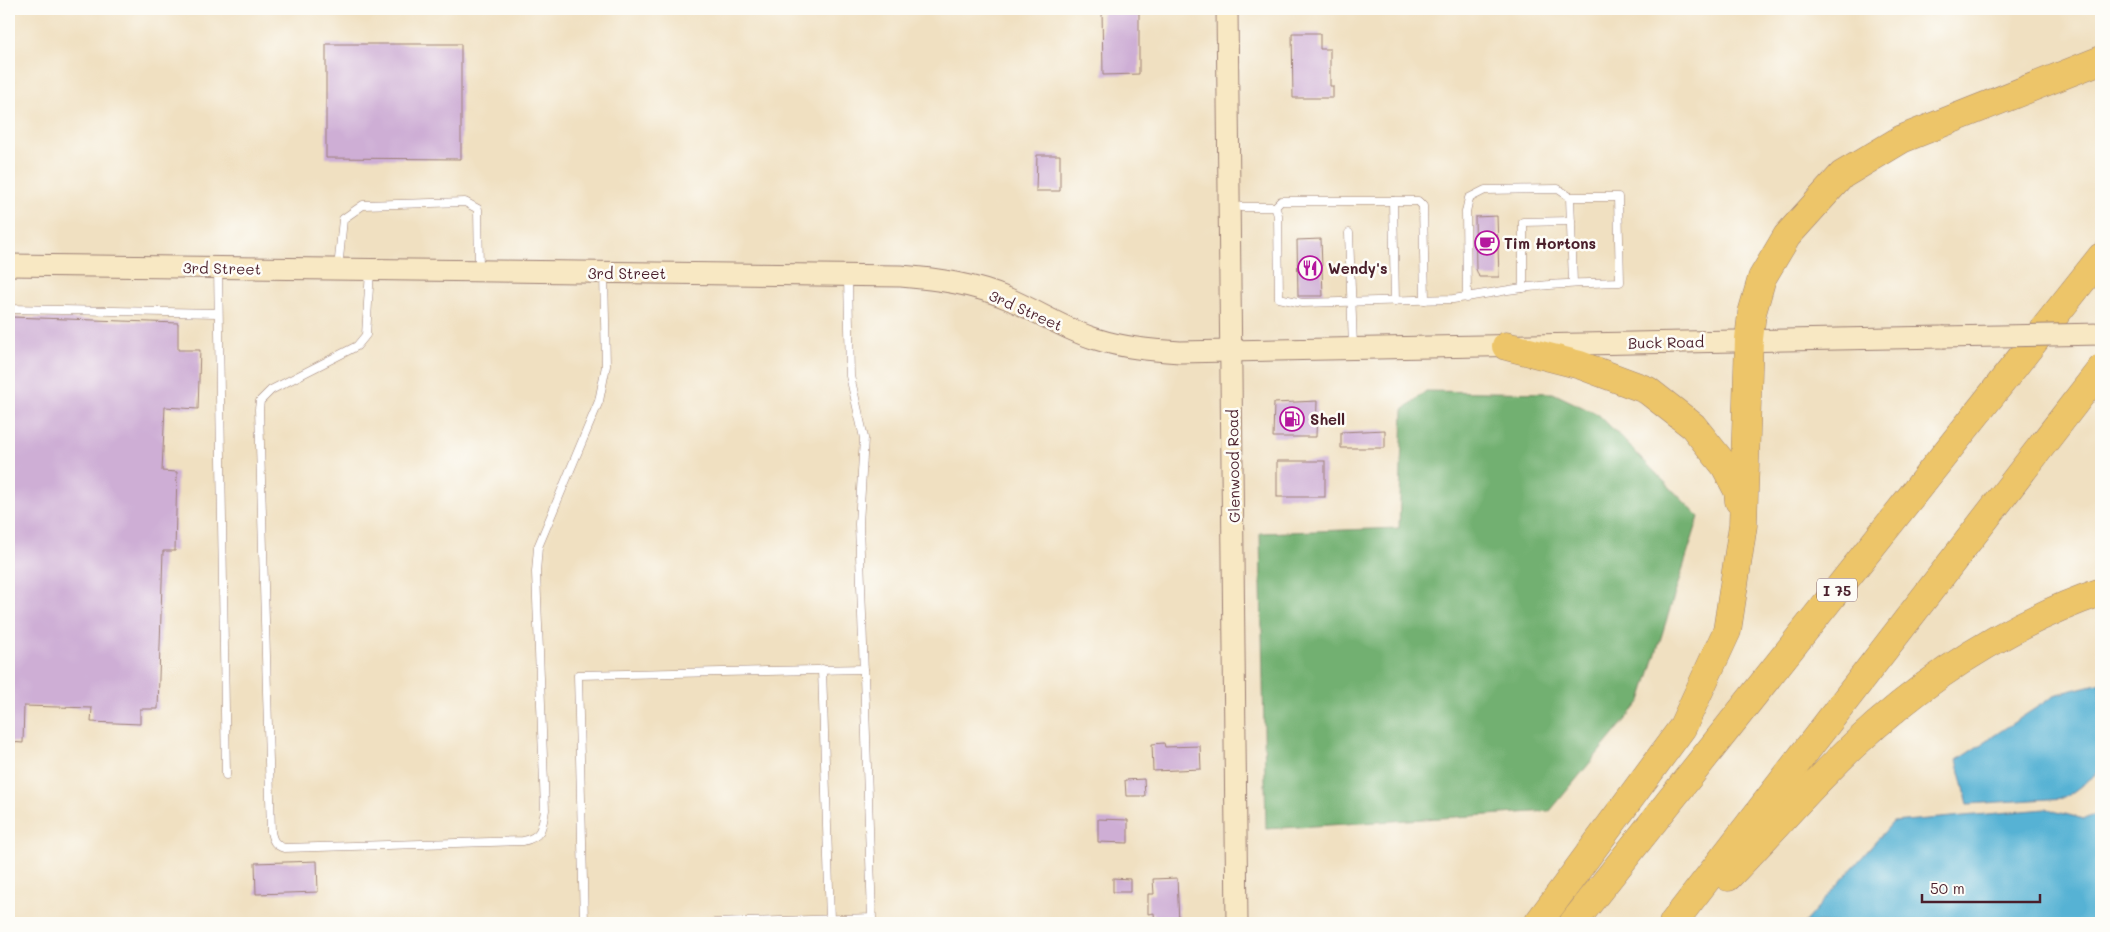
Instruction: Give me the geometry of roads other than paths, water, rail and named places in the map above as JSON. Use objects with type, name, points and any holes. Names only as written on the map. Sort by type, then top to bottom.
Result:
[{"type":"highway","points":[[1538,923],[1682,728],[1727,631],[1744,525],[1749,339],[1752,313],[1762,278],[1787,236],[1842,175],[1902,138],[2101,60]]},
{"type":"highway","name":"I 75","points":[[1573,923],[2101,256]]},
{"type":"highway","points":[[1506,346],[1580,365],[1647,390],[1694,426],[1725,466],[1738,491],[1744,525]]},
{"type":"highway","points":[[1673,923],[2101,369]]},
{"type":"highway","points":[[1680,923],[1723,883],[1854,746],[1910,696],[2005,633],[2101,592]]},
{"type":"street","name":"Glenwood Road","points":[[1227,9],[1237,923]]},
{"type":"street","name":"3rd Street","points":[[9,265],[370,271],[901,276],[963,284],[1007,298],[1072,330],[1119,346],[1180,352],[1231,351]]},
{"type":"street","name":"Buck Road","points":[[1231,351],[1749,339],[2101,334]]},
{"type":"lane","points":[[1276,207],[1278,214],[1279,298],[1302,303],[1395,301],[1467,298],[1523,288],[1573,283],[1620,282],[1618,197],[1570,197],[1558,189],[1485,190],[1469,198],[1466,212],[1467,298]]},
{"type":"lane","points":[[1570,197],[1573,283]]},
{"type":"lane","points":[[1276,207],[1281,201],[1418,201],[1423,206],[1425,300]]},
{"type":"lane","points":[[1393,201],[1395,301]]},
{"type":"lane","points":[[338,270],[344,219],[363,205],[465,202],[478,209],[479,271]]},
{"type":"lane","points":[[1230,207],[1276,207]]},
{"type":"lane","points":[[1523,288],[1523,222],[1571,222]]},
{"type":"lane","points":[[1349,233],[1353,349]]},
{"type":"lane","points":[[218,268],[226,775]]},
{"type":"lane","points":[[370,271],[366,335],[357,346],[272,390],[260,401],[271,832],[272,840],[277,846],[284,848],[523,841],[534,839],[539,834],[545,810],[536,572],[538,547],[600,401],[606,366],[604,272]]},
{"type":"lane","points":[[714,923],[872,918],[859,524],[864,438],[850,376],[848,276]]},
{"type":"lane","points":[[9,310],[218,313]]},
{"type":"lane","points":[[822,669],[830,920]]},
{"type":"lane","points":[[584,923],[578,675],[864,669]]},
{"type":"water","points":[[2101,683],[2101,766],[2094,776],[2065,798],[1968,804],[1957,760],[2057,694]]},
{"type":"water","points":[[2046,809],[2084,819],[2101,812],[2101,923],[1804,923],[1893,822]]},
{"type":"place","name":"Tim Hortons","points":[[1487,243]]},
{"type":"place","name":"Wendy's","points":[[1310,268]]},
{"type":"place","name":"Shell","points":[[1292,419]]}]
